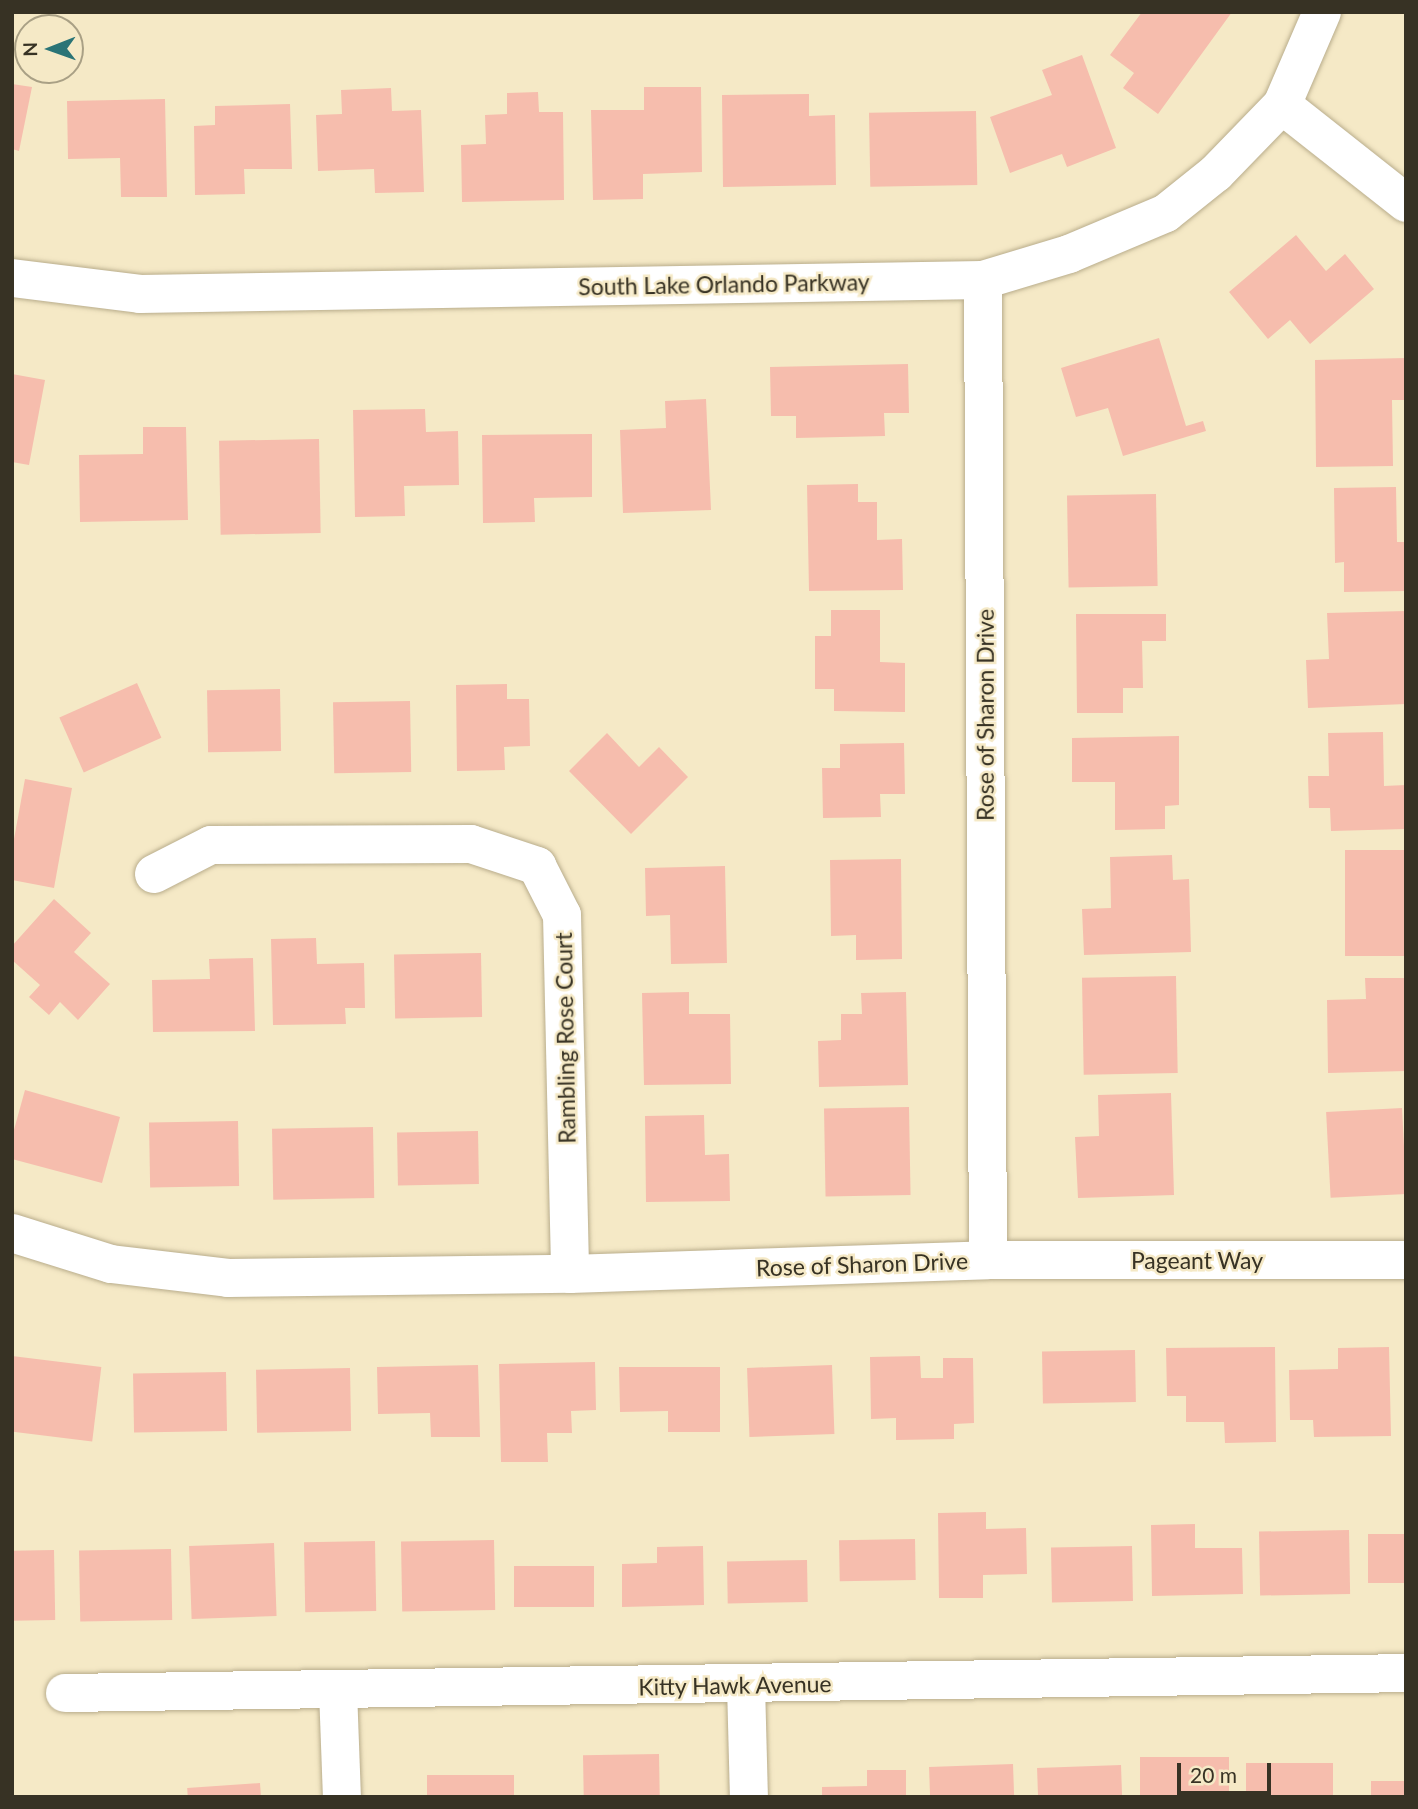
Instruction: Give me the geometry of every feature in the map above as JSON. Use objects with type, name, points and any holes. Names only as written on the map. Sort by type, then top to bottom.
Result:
[{"type":"street","name":"South Lake Orlando Parkway","points":[[12,278],[140,294],[983,279],[1069,254],[1166,214],[1216,173],[1282,105],[1322,12]]},
{"type":"street","points":[[1282,105],[1406,203]]},
{"type":"street","name":"Rose of Sharon Drive","points":[[12,1233],[110,1264],[228,1278],[570,1274],[988,1260],[983,279]]},
{"type":"street","name":"Rambling Rose Court","points":[[154,874],[211,845],[471,844],[537,866],[562,915],[570,1274]]},
{"type":"street","name":"Pageant Way","points":[[988,1260],[1406,1260]]},
{"type":"street","name":"Kitty Hawk Avenue","points":[[65,1693],[746,1685],[1406,1673]]},
{"type":"street","points":[[746,1685],[749,1797]]},
{"type":"street","points":[[338,1690],[341,1797]]},
{"type":"building","points":[[1142,12],[1232,12],[1158,114],[1123,88],[1134,73],[1110,55]]},
{"type":"building","points":[[1082,55],[1116,148],[1067,167],[1062,154],[1010,173],[990,117],[1052,95],[1042,70]]},
{"type":"building","points":[[12,84],[32,87],[19,151],[12,149]]},
{"type":"building","points":[[644,87],[701,87],[702,172],[643,174],[643,199],[593,200],[591,110],[644,110]]},
{"type":"building","points":[[391,88],[392,111],[421,110],[424,192],[375,193],[374,169],[318,171],[316,115],[342,114],[341,90]]},
{"type":"building","points":[[538,92],[539,112],[563,112],[564,200],[462,202],[461,145],[486,144],[485,115],[507,114],[507,93]]},
{"type":"building","points":[[809,94],[809,116],[835,115],[836,185],[723,187],[722,95]]},
{"type":"building","points":[[165,99],[167,197],[121,197],[120,158],[68,159],[67,101]]},
{"type":"building","points":[[290,104],[292,169],[244,169],[245,194],[195,195],[194,126],[215,125],[215,106]]},
{"type":"building","points":[[976,111],[977,185],[870,187],[869,113]]},
{"type":"building","points":[[1296,235],[1326,271],[1345,254],[1374,289],[1310,344],[1290,320],[1268,339],[1229,292]]},
{"type":"building","points":[[1159,338],[1186,426],[1203,421],[1206,431],[1123,456],[1108,408],[1076,417],[1061,368]]},
{"type":"building","points":[[1406,358],[1406,400],[1392,400],[1393,466],[1316,467],[1315,360]]},
{"type":"building","points":[[908,364],[909,413],[884,413],[885,436],[796,438],[796,416],[771,416],[770,367]]},
{"type":"building","points":[[12,374],[45,380],[29,465],[12,462]]},
{"type":"building","points":[[706,399],[711,510],[623,513],[620,430],[666,428],[665,401]]},
{"type":"building","points":[[425,409],[426,432],[458,431],[459,485],[404,486],[405,516],[355,517],[353,410]]},
{"type":"building","points":[[143,427],[186,427],[188,520],[80,522],[79,455],[143,454]]},
{"type":"building","points":[[592,434],[592,497],[534,498],[535,522],[483,523],[482,435]]},
{"type":"building","points":[[319,439],[321,533],[221,535],[219,441]]},
{"type":"building","points":[[858,484],[858,502],[877,502],[877,540],[902,539],[903,590],[809,591],[807,485]]},
{"type":"building","points":[[1396,487],[1397,542],[1406,542],[1406,591],[1344,592],[1344,562],[1335,563],[1334,488]]},
{"type":"building","points":[[1156,494],[1158,586],[1069,588],[1067,496]]},
{"type":"building","points":[[831,610],[880,610],[880,662],[905,663],[905,712],[834,711],[834,689],[815,689],[815,636],[831,636]]},
{"type":"building","points":[[1406,611],[1406,704],[1308,708],[1306,660],[1329,659],[1327,613]]},
{"type":"building","points":[[1076,614],[1166,614],[1166,641],[1142,641],[1143,688],[1123,688],[1123,713],[1077,713]]},
{"type":"building","points":[[137,683],[161,738],[84,772],[59,718]]},
{"type":"building","points":[[507,684],[507,699],[529,699],[530,746],[504,747],[505,770],[457,771],[456,685]]},
{"type":"building","points":[[280,689],[281,751],[208,752],[207,690]]},
{"type":"building","points":[[410,701],[411,772],[334,773],[333,702]]},
{"type":"building","points":[[1383,732],[1384,786],[1406,785],[1406,829],[1331,831],[1330,808],[1309,808],[1308,776],[1329,776],[1328,733]]},
{"type":"building","points":[[607,733],[639,767],[659,747],[688,777],[631,834],[569,771]]},
{"type":"building","points":[[1179,736],[1179,805],[1165,806],[1165,829],[1115,830],[1115,782],[1072,782],[1072,738]]},
{"type":"building","points":[[904,743],[905,794],[880,794],[881,817],[823,818],[822,768],[840,768],[840,744]]},
{"type":"building","points":[[25,779],[72,788],[54,888],[12,880],[12,850]]},
{"type":"building","points":[[1345,850],[1406,850],[1406,956],[1345,956]]},
{"type":"building","points":[[1172,855],[1173,880],[1189,879],[1191,952],[1084,955],[1082,909],[1111,908],[1110,857]]},
{"type":"building","points":[[901,859],[902,959],[856,960],[856,935],[831,936],[830,860]]},
{"type":"building","points":[[725,866],[727,963],[671,964],[670,915],[646,916],[645,868]]},
{"type":"building","points":[[54,899],[91,933],[74,952],[110,984],[78,1020],[60,1002],[49,1015],[29,997],[40,985],[12,960],[12,946]]},
{"type":"building","points":[[316,938],[317,964],[364,963],[365,1008],[345,1008],[346,1024],[273,1025],[271,939]]},
{"type":"building","points":[[481,953],[482,1017],[395,1019],[394,955]]},
{"type":"building","points":[[253,958],[255,1031],[153,1032],[152,980],[210,979],[209,959]]},
{"type":"building","points":[[1176,976],[1178,1073],[1084,1075],[1082,978]]},
{"type":"building","points":[[1365,978],[1406,978],[1406,1071],[1328,1073],[1327,1000],[1366,999]]},
{"type":"building","points":[[689,992],[689,1014],[730,1014],[731,1084],[644,1085],[642,993]]},
{"type":"building","points":[[906,992],[908,1085],[819,1087],[818,1041],[841,1040],[841,1014],[862,1014],[861,993]]},
{"type":"building","points":[[25,1090],[120,1117],[102,1183],[12,1159],[12,1137]]},
{"type":"building","points":[[1171,1093],[1174,1195],[1078,1198],[1075,1137],[1099,1136],[1098,1095]]},
{"type":"building","points":[[909,1107],[911,1195],[826,1196],[824,1108]]},
{"type":"building","points":[[1402,1108],[1406,1194],[1331,1198],[1326,1112]]},
{"type":"building","points":[[704,1115],[705,1155],[729,1154],[730,1201],[646,1202],[645,1116]]},
{"type":"building","points":[[238,1121],[239,1186],[150,1188],[149,1123]]},
{"type":"building","points":[[373,1127],[374,1198],[273,1200],[272,1129]]},
{"type":"building","points":[[478,1131],[479,1184],[398,1185],[397,1132]]},
{"type":"building","points":[[1275,1347],[1276,1442],[1225,1443],[1224,1422],[1186,1422],[1186,1396],[1167,1396],[1166,1348]]},
{"type":"building","points":[[1389,1347],[1391,1436],[1314,1437],[1313,1420],[1290,1420],[1289,1370],[1338,1369],[1338,1348]]},
{"type":"building","points":[[1135,1350],[1136,1402],[1043,1404],[1042,1352]]},
{"type":"building","points":[[12,1356],[101,1367],[92,1441],[12,1432]]},
{"type":"building","points":[[920,1356],[921,1378],[943,1378],[943,1358],[973,1358],[974,1423],[954,1424],[954,1439],[896,1440],[896,1418],[871,1419],[870,1357]]},
{"type":"building","points":[[595,1362],[596,1410],[571,1411],[572,1433],[547,1433],[548,1462],[501,1462],[499,1364]]},
{"type":"building","points":[[478,1365],[480,1437],[431,1437],[430,1413],[378,1414],[377,1367]]},
{"type":"building","points":[[832,1365],[834,1434],[749,1437],[747,1368]]},
{"type":"building","points":[[619,1367],[720,1367],[720,1432],[668,1432],[668,1411],[620,1412]]},
{"type":"building","points":[[350,1368],[351,1431],[257,1433],[256,1370]]},
{"type":"building","points":[[226,1372],[227,1431],[134,1433],[133,1374]]},
{"type":"building","points":[[986,1512],[986,1529],[1026,1528],[1027,1574],[983,1575],[983,1598],[939,1598],[938,1513]]},
{"type":"building","points":[[1195,1524],[1195,1548],[1242,1548],[1243,1594],[1152,1596],[1151,1525]]},
{"type":"building","points":[[1349,1530],[1350,1594],[1260,1596],[1259,1532]]},
{"type":"building","points":[[1368,1534],[1406,1534],[1406,1583],[1368,1583]]},
{"type":"building","points":[[915,1539],[916,1580],[840,1581],[839,1540]]},
{"type":"building","points":[[494,1540],[495,1610],[402,1612],[401,1542]]},
{"type":"building","points":[[375,1541],[376,1611],[305,1612],[304,1542]]},
{"type":"building","points":[[274,1543],[277,1616],[192,1619],[189,1546]]},
{"type":"building","points":[[703,1546],[704,1605],[622,1607],[622,1564],[657,1563],[657,1547]]},
{"type":"building","points":[[1132,1546],[1133,1601],[1052,1602],[1051,1547]]},
{"type":"building","points":[[171,1549],[172,1620],[80,1622],[79,1551]]},
{"type":"building","points":[[54,1550],[55,1620],[13,1621],[12,1551]]},
{"type":"building","points":[[807,1560],[808,1602],[728,1603],[727,1561]]},
{"type":"building","points":[[514,1566],[594,1566],[594,1607],[514,1607]]},
{"type":"building","points":[[659,1754],[660,1797],[584,1797],[583,1755]]},
{"type":"building","points":[[1140,1757],[1229,1757],[1229,1797],[1140,1797]]},
{"type":"building","points":[[1246,1763],[1333,1763],[1333,1797],[1246,1797]]},
{"type":"building","points":[[1013,1764],[1014,1797],[930,1797],[929,1767]]},
{"type":"building","points":[[1121,1765],[1122,1797],[1038,1797],[1037,1768]]},
{"type":"building","points":[[867,1770],[906,1770],[906,1797],[822,1797],[822,1787],[867,1786]]},
{"type":"building","points":[[427,1775],[514,1775],[514,1797],[427,1797]]},
{"type":"building","points":[[1371,1781],[1406,1781],[1406,1797],[1371,1797]]},
{"type":"building","points":[[260,1783],[261,1797],[188,1797],[187,1788]]}]
